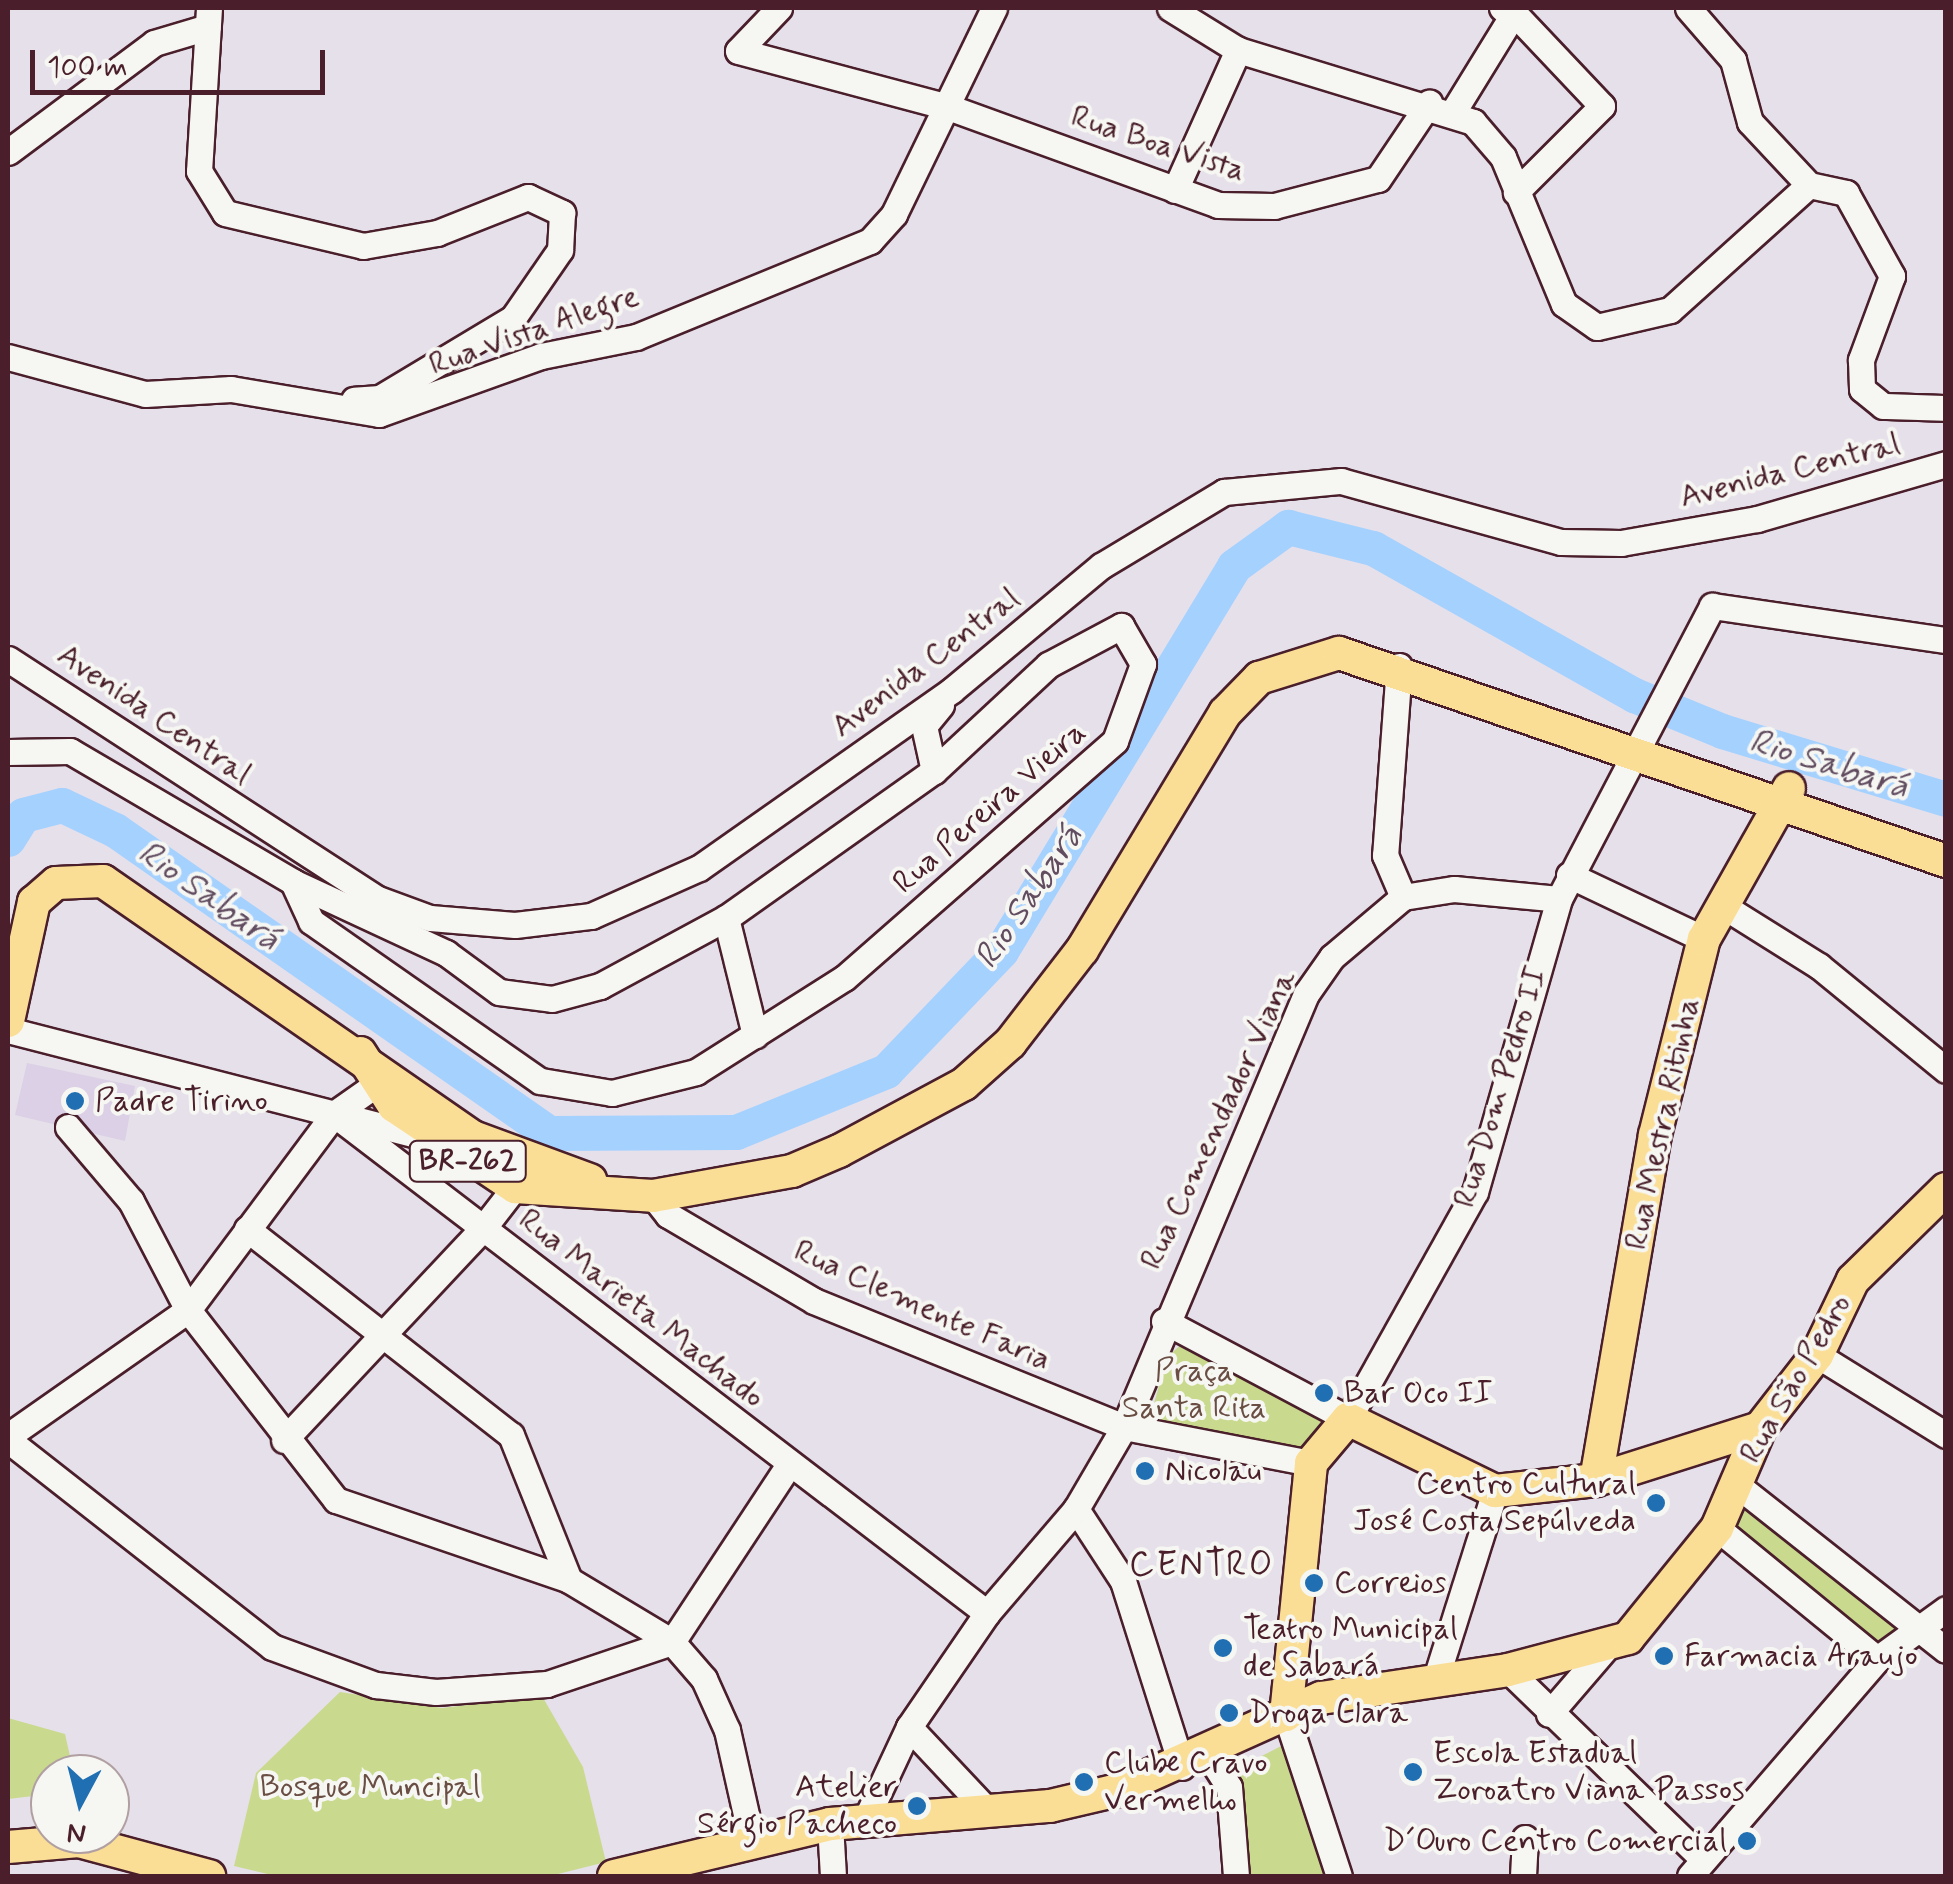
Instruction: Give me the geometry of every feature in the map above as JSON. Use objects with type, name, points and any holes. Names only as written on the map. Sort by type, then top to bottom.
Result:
[{"type":"main road","name":"BR-262","points":[[8,1021],[34,902],[56,882],[89,879],[140,898],[360,1053],[432,1139],[516,1187],[654,1196],[792,1171],[964,1084],[1053,991],[1203,746],[1259,678],[1339,653],[1399,666],[1785,796],[1946,839]]},
{"type":"main road","name":"BR-262","points":[[1785,796],[1946,861]]},
{"type":"main road","name":"Rua Mestra Ritinha","points":[[1596,1480],[1656,1135],[1704,940],[1720,904],[1785,796]]},
{"type":"main road","name":"BR-262","points":[[388,1083],[506,1150],[617,1191]]},
{"type":"main road","name":"Rua São Pedro","points":[[614,1876],[830,1824],[985,1808],[1050,1806],[1195,1760],[1321,1698],[1508,1670],[1605,1649],[1645,1621],[1717,1528],[1760,1428],[1817,1355],[1853,1280],[1946,1190]]},
{"type":"main road","points":[[1286,1715],[1310,1463],[1348,1419],[1496,1491],[1596,1480],[1760,1428]]},
{"type":"main road","points":[[8,1847],[79,1842],[189,1874]]},
{"type":"street","name":"Rua Boa Vista","points":[[778,8],[738,51],[948,107],[1175,190],[1246,207],[1359,187],[1394,165],[1441,107]]},
{"type":"street","name":"Rua Vista Alegre","points":[[8,356],[145,394],[232,390],[379,414],[420,406],[541,356],[599,349],[678,312],[831,264],[870,241],[894,214],[994,8]]},
{"type":"street","points":[[1170,8],[1197,14],[1238,50],[1441,107],[1491,137],[1564,304],[1578,320],[1617,327],[1681,302],[1809,185]]},
{"type":"street","points":[[1688,8],[1734,60],[1750,122],[1809,185],[1846,193],[1892,276],[1861,360],[1862,389],[1882,406],[1946,408]]},
{"type":"street","points":[[1441,107],[1508,10],[1602,106],[1516,192]]},
{"type":"street","points":[[8,152],[154,42],[208,17],[199,171],[225,213],[363,246],[437,232],[528,197],[562,213],[560,250],[514,318],[380,398],[314,401]]},
{"type":"street","points":[[1175,190],[1238,50]]},
{"type":"street","name":"Avenida Central","points":[[8,659],[122,740],[378,899],[430,918],[515,925],[642,898],[952,690],[1101,566],[1224,492],[1341,481],[1561,542],[1621,542],[1757,519],[1946,464]]},
{"type":"street","name":"Rua Dom Pedro II","points":[[1348,1419],[1475,1192],[1564,887],[1640,749],[1669,678],[1712,606],[1946,640]]},
{"type":"street","name":"Rua Pereira Vieira","points":[[8,752],[70,751],[293,882],[523,1000],[600,986],[726,918],[934,772],[1048,666],[1121,626],[1142,664],[1115,741],[844,978],[696,1072],[612,1093],[540,1082],[311,921],[293,882]]},
{"type":"street","points":[[1399,666],[1385,855],[1404,896],[1454,889],[1564,887],[1704,940]]},
{"type":"street","points":[[934,772],[924,726],[952,690]]},
{"type":"street","name":"Rua Comendador Viana","points":[[1164,1321],[1306,994],[1332,958],[1404,896]]},
{"type":"street","points":[[1720,904],[1820,966],[1946,1070]]},
{"type":"street","points":[[726,918],[755,1035]]},
{"type":"street","name":"Rua Marieta Machado","points":[[8,1030],[334,1114],[788,1466],[986,1613]]},
{"type":"street","points":[[388,1083],[334,1114],[188,1310],[8,1438],[224,1616],[319,1669],[376,1685],[483,1693],[596,1672],[672,1642],[788,1466]]},
{"type":"street","points":[[334,1114],[432,1139]]},
{"type":"street","points":[[68,1126],[130,1201],[188,1310],[284,1440],[336,1500],[569,1580],[672,1642],[704,1679],[727,1730],[752,1840]]},
{"type":"street","points":[[284,1440],[388,1335],[516,1187],[506,1150]]},
{"type":"street","name":"Rua Clemente Faria","points":[[654,1196],[668,1215],[814,1301],[1124,1428]]},
{"type":"street","points":[[247,1229],[388,1335],[511,1435],[569,1580]]},
{"type":"street","points":[[864,1821],[909,1727],[986,1613],[1076,1508],[1124,1428],[1164,1321],[1348,1419]]},
{"type":"street","points":[[1817,1355],[1946,1435]]},
{"type":"street","points":[[1124,1428],[1310,1463]]},
{"type":"street","points":[[1736,1486],[1946,1650]]},
{"type":"street","points":[[1436,1678],[1496,1491]]},
{"type":"street","points":[[1076,1508],[1123,1580],[1195,1760],[1229,1788],[1236,1876]]},
{"type":"street","points":[[1717,1528],[1878,1659]]},
{"type":"street","points":[[1508,1670],[1696,1868],[1878,1659],[1946,1609]]},
{"type":"street","points":[[1549,1714],[1605,1649]]},
{"type":"street","points":[[1286,1715],[1339,1876]]},
{"type":"street","points":[[909,1727],[985,1808]]},
{"type":"street","points":[[830,1824],[833,1876]]},
{"type":"street","points":[[1522,1876],[1524,1838]]},
{"type":"shaded area","name":"Padre Tirino","points":[[27,1063],[135,1086],[125,1141],[15,1115]]},
{"type":"green space","name":"Praça Santa Rita","points":[[1184,1342],[1322,1419],[1307,1452],[1150,1418],[1167,1357]]},
{"type":"green space","points":[[1744,1496],[1907,1624],[1878,1653],[1723,1523]]},
{"type":"green space","name":"Bosque Muncipal","points":[[340,1692],[442,1708],[542,1696],[583,1767],[606,1862],[550,1876],[276,1876],[234,1866],[256,1773]]},
{"type":"green space","points":[[8,1718],[65,1734],[70,1754],[30,1754],[30,1796],[8,1799]]},
{"type":"green space","points":[[1289,1742],[1328,1876],[1243,1876],[1236,1769]]},
{"type":"waterway","name":"Rio Sabará","points":[[8,839],[23,815],[62,805],[115,830],[549,1133],[736,1132],[886,1071],[1001,951],[1234,566],[1288,527],[1373,548],[1634,695],[1722,731],[1946,799]]},
{"type":"place","name":"Padre Tirino","points":[[75,1101]]},
{"type":"place","name":"Bar Oco II","points":[[1324,1393]]},
{"type":"place","name":"Nicolau","points":[[1145,1471]]},
{"type":"place","name":"Centro Cultural José Costa Sepúlveda","points":[[1656,1503]]},
{"type":"place","name":"Correios","points":[[1314,1583]]},
{"type":"place","name":"Teatro Municipal de Sabará","points":[[1223,1648]]},
{"type":"place","name":"Farmacia Araujo","points":[[1664,1656]]},
{"type":"place","name":"Droga Clara","points":[[1229,1713]]},
{"type":"place","name":"Escola Estadual Zoroatro Viana Passos","points":[[1413,1772]]},
{"type":"place","name":"Clube Cravo Vermelho","points":[[1084,1782]]},
{"type":"place","name":"Atelier Sérgio Pacheco","points":[[917,1806]]},
{"type":"place","name":"D´Ouro Centro Comercial","points":[[1747,1841]]},
{"type":"district","name":"CENTRO","points":[[1202,1565]]}]
